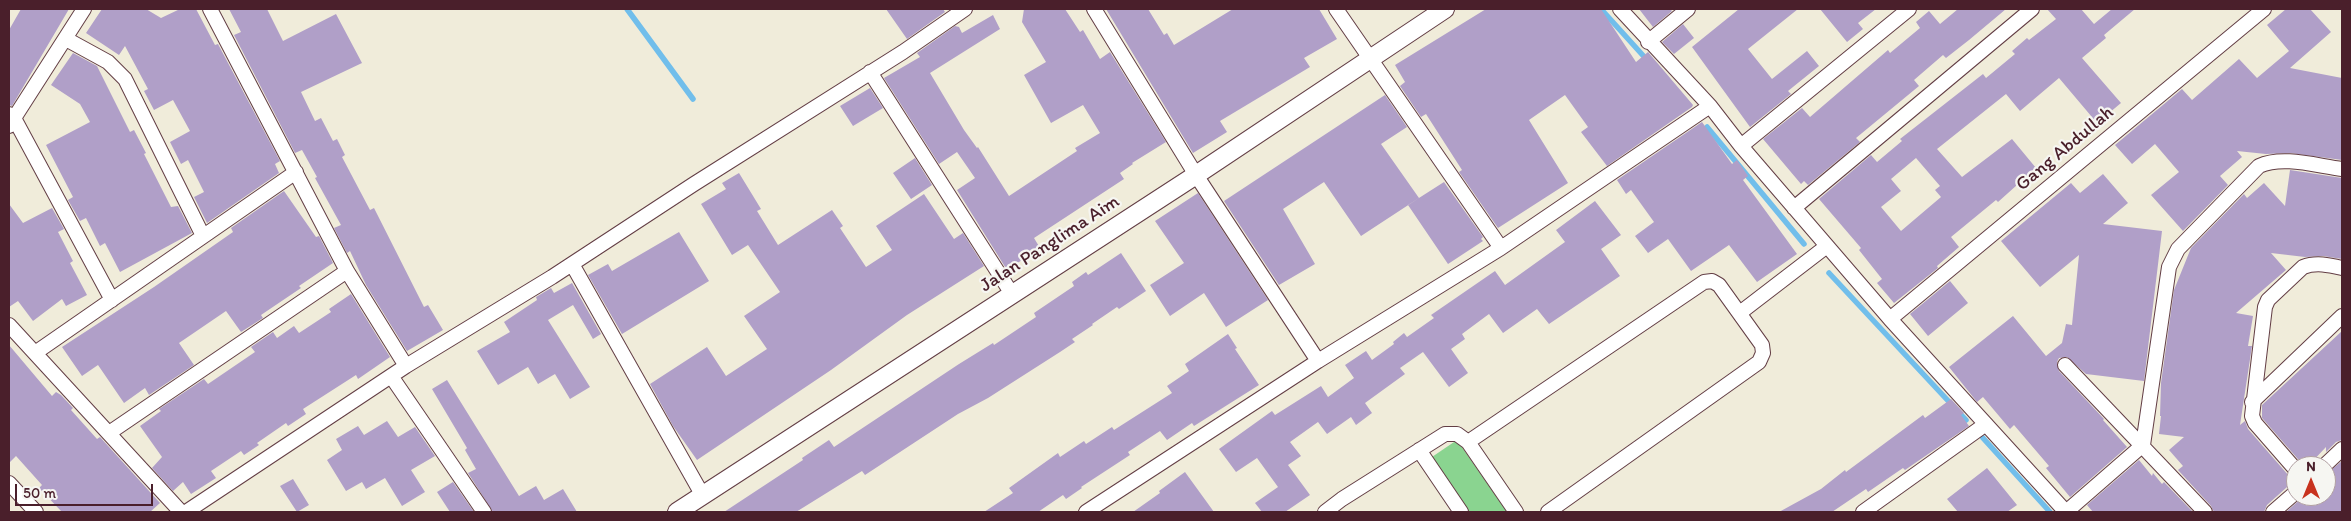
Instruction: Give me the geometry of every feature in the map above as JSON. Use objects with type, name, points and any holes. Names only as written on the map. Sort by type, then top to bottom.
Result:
[{"type":"street","points":[[84,9],[66,39],[10,119],[112,300]]},
{"type":"street","points":[[210,9],[347,270],[406,366]]},
{"type":"street","points":[[1094,9],[1196,175],[1318,361]]},
{"type":"street","points":[[1336,9],[1501,248]]},
{"type":"street","name":"Jalan Panglima Aim","points":[[677,512],[1196,175],[1445,9]]},
{"type":"street","points":[[1620,9],[1648,42],[1710,106],[1741,146],[1890,318],[2066,512],[2143,445],[2169,267],[2178,249],[2259,166],[2269,162],[2282,161],[2342,169]]},
{"type":"street","points":[[1648,42],[1688,9]]},
{"type":"street","points":[[1741,146],[1909,9]]},
{"type":"street","points":[[1794,208],[2032,9]]},
{"type":"street","name":"Gang Abdullah","points":[[1890,318],[2264,9]]},
{"type":"street","points":[[186,512],[406,366],[572,264],[903,52],[957,11]]},
{"type":"street","points":[[66,39],[108,62],[125,79],[203,236]]},
{"type":"street","points":[[870,72],[1012,294]]},
{"type":"street","points":[[1086,512],[1318,361],[1501,248],[1710,106]]},
{"type":"street","points":[[35,353],[296,172]]},
{"type":"street","points":[[1740,312],[1827,246]]},
{"type":"street","points":[[572,264],[703,496]]},
{"type":"street","points":[[2286,459],[2255,423],[2252,402],[2265,307],[2268,300],[2303,266],[2323,264],[2342,268]]},
{"type":"street","points":[[109,432],[347,270]]},
{"type":"street","points":[[1468,442],[1704,282],[1712,281],[1719,285],[1762,345],[1763,353],[1759,362],[1548,512]]},
{"type":"street","points":[[2252,402],[2342,316]]},
{"type":"street","points":[[9,325],[182,512]]},
{"type":"street","points":[[2065,365],[2205,512]]},
{"type":"street","points":[[392,376],[484,512]]},
{"type":"street","points":[[1862,512],[1986,424]]},
{"type":"street","points":[[1325,512],[1445,434],[1463,436],[1516,512]]},
{"type":"street","points":[[1419,450],[1461,512]]},
{"type":"street","points":[[9,483],[36,512]]},
{"type":"street","points":[[2274,512],[2286,501]]},
{"type":"green space","points":[[1457,440],[1507,512],[1466,512],[1429,459]]},
{"type":"building","points":[[21,9],[69,9],[12,106],[9,105],[9,30]]},
{"type":"building","points":[[102,9],[146,9],[161,18],[180,9],[196,9],[215,45],[218,44],[280,161],[275,164],[279,173],[207,223],[194,197],[204,192],[188,160],[181,164],[170,142],[190,131],[173,100],[154,110],[144,91],[148,89],[125,46],[119,55],[86,33]]},
{"type":"building","points":[[229,9],[267,9],[283,41],[336,14],[362,63],[301,92],[315,121],[321,118],[333,141],[337,139],[345,155],[342,157],[370,210],[374,208],[424,307],[428,305],[443,330],[407,351],[366,285],[350,251],[347,253],[334,228],[341,225],[315,178],[317,177],[302,150],[295,153],[234,35],[241,32]]},
{"type":"building","points":[[886,9],[943,9],[945,12],[907,39]]},
{"type":"building","points":[[1024,9],[1065,9],[1080,32],[1083,30],[1100,59],[1110,52],[1166,142],[1132,163],[1120,173],[1124,179],[1034,238],[1040,248],[1007,270],[957,190],[975,178],[957,152],[939,164],[884,78],[920,57],[917,53],[955,26],[959,27],[962,33],[993,15],[1000,29],[930,73],[964,130],[978,147],[1009,196],[1077,151],[1075,148],[1100,133],[1083,105],[1051,123],[1024,75],[1046,62],[1022,22]]},
{"type":"building","points":[[1106,9],[1148,9],[1164,35],[1167,33],[1174,45],[1233,9],[1319,9],[1337,39],[1304,58],[1310,67],[1220,121],[1227,132],[1193,153]]},
{"type":"building","points":[[1486,9],[1601,9],[1636,62],[1648,52],[1693,105],[1607,166],[1581,132],[1588,127],[1565,95],[1529,120],[1568,183],[1498,228],[1459,172],[1462,170],[1426,114],[1421,117],[1400,86],[1405,82],[1395,65]]},
{"type":"building","points":[[1639,9],[1670,9],[1672,11],[1653,27]]},
{"type":"building","points":[[1739,9],[1798,9],[1748,49],[1772,79],[1807,51],[1819,66],[1788,91],[1791,94],[1750,127],[1692,47]]},
{"type":"building","points":[[1820,9],[1876,9],[1858,23],[1863,29],[1847,42]]},
{"type":"building","points":[[1958,9],[2006,9],[1946,58],[1943,55],[1914,80],[1919,86],[1856,138],[1860,142],[1808,185],[1804,181],[1801,184],[1763,139],[1802,108],[1810,117],[1888,50],[1890,53],[1920,28],[1916,22],[1929,11],[1940,24]]},
{"type":"building","points":[[2047,9],[2081,9],[2094,24],[2112,9],[2135,9],[2104,35],[2106,38],[2082,58],[2121,103],[2097,123],[2059,78],[2020,111],[2006,94],[1937,149],[1962,177],[2012,139],[2036,168],[1998,202],[1996,200],[1951,237],[1959,247],[1937,266],[1938,268],[1894,303],[1877,283],[1882,279],[1859,250],[1861,248],[1819,199],[1871,155],[1877,162],[1902,141],[1900,139],[1983,74],[1986,78],[2015,54],[2012,51],[2027,38],[2029,40],[2056,19]],"holes":[[[1916,158],[1940,186],[1935,190],[1941,197],[1901,231],[1881,207],[1901,191],[1891,179]]]},
{"type":"building","points":[[2286,9],[2310,9],[2331,32],[2290,68],[2342,78],[2342,160],[2290,153],[2266,154],[2237,151],[2242,157],[2220,176],[2228,185],[2183,231],[2151,195],[2179,172],[2155,144],[2132,164],[2115,145],[2182,89],[2192,100],[2239,59],[2257,78],[2289,51],[2267,25]]},
{"type":"building","points":[[1683,24],[1694,38],[1674,54],[1662,42]]},
{"type":"building","points":[[73,53],[97,66],[130,132],[134,130],[171,207],[178,206],[192,233],[120,272],[105,243],[100,246],[86,218],[80,221],[68,200],[73,197],[46,145],[90,122],[80,104],[51,85]]},
{"type":"building","points":[[870,88],[883,108],[853,126],[840,106]]},
{"type":"building","points":[[1385,95],[1407,127],[1381,144],[1419,198],[1361,236],[1324,182],[1283,209],[1315,264],[1279,285],[1224,201]]},
{"type":"building","points":[[1702,122],[1732,164],[1737,160],[1748,176],[1743,180],[1797,254],[1757,282],[1729,245],[1691,271],[1668,239],[1648,253],[1635,236],[1654,222],[1631,190],[1626,194],[1617,180]]},
{"type":"building","points":[[915,158],[932,185],[911,199],[893,173]]},
{"type":"building","points":[[2290,170],[2342,178],[2342,259],[2271,253],[2286,270],[2236,313],[2253,316],[2248,346],[2252,346],[2240,425],[2245,421],[2248,429],[2286,473],[2286,488],[2267,505],[2264,512],[2214,512],[2211,506],[2178,470],[2183,466],[2169,450],[2184,437],[2159,434],[2161,383],[2174,290],[2191,248],[2244,194],[2247,198],[2264,183],[2285,206]]},
{"type":"building","points":[[739,173],[761,209],[757,211],[778,245],[832,210],[843,226],[840,228],[866,267],[892,250],[876,226],[924,194],[954,239],[963,233],[984,266],[907,315],[831,370],[697,460],[673,426],[650,384],[707,347],[726,376],[767,349],[744,316],[780,292],[748,245],[732,255],[701,204],[726,189],[722,183]]},
{"type":"building","points":[[2103,174],[2128,203],[2103,224],[2162,231],[2144,381],[2086,374],[2067,357],[2059,358],[2057,362],[2059,371],[2104,419],[2127,447],[2070,497],[2046,468],[2049,466],[2014,425],[2010,429],[1983,397],[1977,402],[1949,367],[2013,316],[2046,356],[2062,343],[2066,324],[2072,325],[2079,255],[2040,287],[2001,241],[2071,183],[2080,193]]},
{"type":"building","points":[[1444,182],[1483,237],[1481,239],[1483,241],[1448,264],[1408,205]]},
{"type":"building","points":[[284,191],[316,237],[319,236],[333,263],[299,286],[301,288],[261,315],[263,318],[241,332],[226,311],[179,343],[194,365],[149,395],[145,388],[124,403],[98,365],[82,376],[62,347],[154,287],[233,232],[231,228]]},
{"type":"building","points":[[1198,193],[1268,300],[1226,327],[1204,293],[1170,316],[1150,285],[1184,263],[1155,221]]},
{"type":"building","points":[[1595,201],[1621,235],[1601,249],[1620,276],[1549,324],[1537,309],[1503,333],[1489,314],[1462,334],[1465,339],[1451,349],[1468,373],[1449,387],[1423,352],[1400,368],[1405,374],[1365,403],[1372,413],[1356,425],[1351,417],[1327,434],[1318,422],[1290,442],[1301,456],[1288,465],[1310,495],[1285,512],[1262,512],[1255,503],[1278,487],[1257,458],[1236,472],[1219,449],[1272,411],[1275,415],[1321,386],[1328,397],[1354,378],[1345,365],[1366,351],[1372,360],[1394,344],[1393,342],[1404,333],[1407,337],[1434,318],[1431,315],[1495,271],[1505,285],[1565,242],[1556,230]]},
{"type":"building","points":[[9,204],[23,223],[52,208],[64,229],[58,232],[73,261],[70,263],[87,295],[66,306],[62,299],[33,321],[18,301],[9,307]]},
{"type":"building","points":[[679,232],[709,281],[622,334],[588,275],[608,264],[612,271]]},
{"type":"building","points":[[1121,253],[1146,291],[1092,324],[1072,339],[1075,342],[1060,352],[988,398],[958,414],[865,475],[862,471],[796,512],[724,512],[803,460],[802,458],[829,440],[834,447],[959,364],[993,343],[994,345],[1036,317],[1034,313],[1074,286],[1072,282],[1086,272],[1088,275]]},
{"type":"building","points":[[1950,281],[1968,303],[1928,336],[1910,314]]},
{"type":"building","points":[[572,283],[601,334],[593,339],[573,305],[548,320],[590,387],[570,399],[555,374],[538,384],[528,367],[498,385],[477,351],[510,332],[504,322],[537,300],[536,297],[551,288],[554,293]]},
{"type":"building","points":[[351,294],[390,357],[358,379],[356,375],[303,409],[306,414],[288,426],[286,423],[257,443],[259,445],[244,455],[241,451],[211,471],[216,478],[191,494],[183,482],[173,491],[152,468],[162,457],[140,426],[161,411],[159,409],[204,379],[208,384],[255,352],[251,347],[273,332],[277,338],[294,326],[299,333],[331,312],[329,309]]},
{"type":"building","points":[[2342,331],[2342,440],[2336,442],[2326,452],[2326,447],[2317,456],[2295,456],[2262,418],[2262,405]]},
{"type":"building","points":[[1228,334],[1237,348],[1235,349],[1259,385],[1194,426],[1192,423],[1167,440],[1160,431],[1128,452],[1130,455],[1066,499],[1063,495],[1038,512],[984,512],[1013,493],[1009,488],[1058,453],[1060,457],[1084,441],[1086,444],[1112,427],[1114,430],[1172,393],[1167,386],[1189,371],[1185,364]]},
{"type":"building","points":[[9,345],[52,396],[56,392],[61,395],[73,408],[71,410],[97,439],[100,437],[160,503],[150,512],[62,512],[39,488],[42,485],[16,456],[9,463]]},
{"type":"building","points":[[447,380],[519,496],[536,486],[544,500],[563,489],[577,512],[493,512],[468,473],[476,469],[465,450],[467,448],[432,389]]},
{"type":"building","points":[[1951,399],[1964,413],[1961,415],[1969,426],[1905,470],[1903,468],[1868,492],[1866,489],[1832,512],[1779,512],[1821,489],[1923,415],[1925,418]]},
{"type":"building","points":[[387,421],[398,437],[415,427],[435,456],[411,470],[425,492],[402,506],[385,478],[366,489],[362,482],[346,491],[327,460],[342,450],[336,439],[358,426],[364,435]]},
{"type":"building","points":[[2139,460],[2152,476],[2153,473],[2162,484],[2164,482],[2193,512],[2093,512],[2087,505]]},
{"type":"building","points":[[2342,461],[2342,512],[2286,512],[2293,506],[2336,506],[2336,466]]},
{"type":"building","points":[[1987,468],[2017,505],[2007,512],[1958,512],[1947,499]]},
{"type":"building","points":[[1185,472],[1214,512],[1133,512],[1160,493],[1159,491]]},
{"type":"building","points":[[293,479],[309,505],[297,512],[280,486]]},
{"type":"building","points":[[453,482],[474,512],[450,512],[437,492]]},
{"type":"waterway","points":[[627,9],[693,99]]},
{"type":"waterway","points":[[1601,9],[1648,61]]},
{"type":"waterway","points":[[1707,127],[1804,244]]},
{"type":"waterway","points":[[1829,273],[1966,420]]},
{"type":"waterway","points":[[1983,438],[2050,512]]}]
